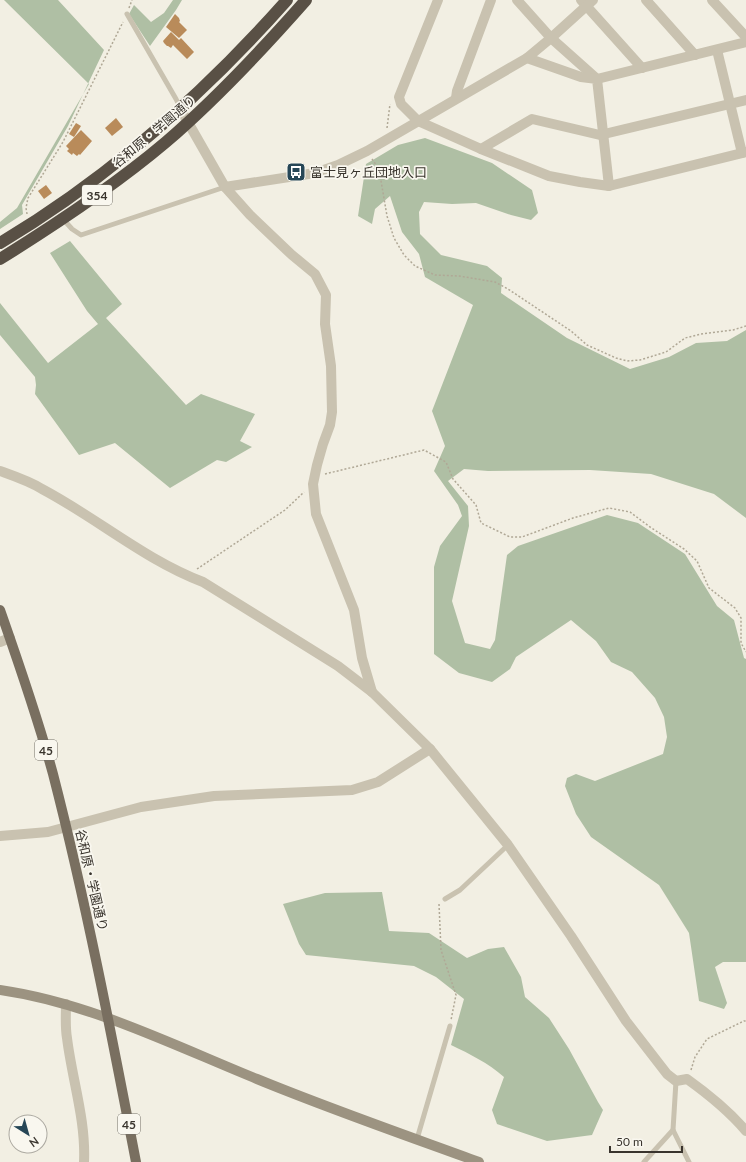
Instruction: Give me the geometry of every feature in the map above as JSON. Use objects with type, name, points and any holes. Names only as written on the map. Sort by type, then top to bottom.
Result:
[{"type":"highway","name":"谷和原・学園通り","points":[[0,243],[32,224],[89,184],[181,110],[253,39],[287,0]]},
{"type":"highway","name":"谷和原・学園通り","points":[[0,259],[63,219],[128,173],[187,123],[260,52],[306,0]]},
{"type":"main road","name":"谷和原・学園通り","points":[[0,610],[48,759],[66,826],[82,893],[136,1162]]},
{"type":"street","points":[[438,0],[399,97],[401,104],[418,122],[549,176],[609,186],[744,153],[717,50]]},
{"type":"street","points":[[517,0],[551,38],[597,79],[609,186]]},
{"type":"street","points":[[646,0],[695,55]]},
{"type":"street","points":[[712,0],[746,37]]},
{"type":"street","points":[[456,98],[456,91],[488,1]]},
{"type":"street","points":[[225,188],[315,173],[338,165],[367,151],[527,58],[551,38],[587,2],[642,68]]},
{"type":"street","points":[[527,58],[581,77],[597,79],[746,42]]},
{"type":"street","points":[[481,149],[532,119],[600,135],[746,100]]},
{"type":"street","points":[[181,110],[225,188],[250,215],[292,255],[315,274],[326,295],[326,324],[331,366],[332,412],[330,425],[313,480],[316,514],[354,610],[362,658],[372,692]]},
{"type":"street","points":[[0,471],[42,489],[147,554],[186,576],[203,582],[332,662],[372,692],[430,749],[508,845],[571,936],[626,1021],[667,1074],[676,1081],[687,1079],[706,1093],[738,1121],[746,1131]]},
{"type":"street","points":[[0,642],[10,638]]},
{"type":"street","points":[[0,836],[48,832],[141,807],[214,796],[352,790],[378,782],[430,749]]},
{"type":"street","points":[[0,990],[66,1004],[108,1018],[280,1089],[479,1162]]},
{"type":"street","points":[[66,1004],[67,1037],[85,1143],[84,1162]]},
{"type":"lane","points":[[127,14],[181,110]]},
{"type":"lane","points":[[63,219],[72,229],[81,234],[225,188]]},
{"type":"lane","points":[[445,899],[460,890],[508,845]]},
{"type":"lane","points":[[417,1140],[450,1026]]},
{"type":"lane","points":[[676,1081],[673,1130],[688,1162]]},
{"type":"lane","points":[[644,1162],[673,1130]]},
{"type":"path","points":[[32,224],[26,208],[28,198],[63,142],[127,14],[132,0]]},
{"type":"path","points":[[367,151],[380,169],[386,216],[394,238],[404,255],[415,266],[435,274],[495,282],[571,331],[587,345],[616,358],[628,361],[640,360],[666,352],[685,338],[701,334],[733,330],[746,326]]},
{"type":"path","points":[[186,576],[285,510],[313,480],[424,450],[446,462],[452,479],[476,505],[481,523],[510,537],[522,537],[573,518],[609,508],[630,512],[684,549],[697,561],[710,588],[735,608],[741,618],[741,642],[746,652]]},
{"type":"path","points":[[445,899],[439,904],[441,950],[456,995],[450,1026]]},
{"type":"path","points":[[687,1079],[695,1057],[707,1039],[746,1021]]},
{"type":"green space","points":[[4,0],[58,0],[104,50],[88,83]]},
{"type":"green space","points":[[173,0],[182,0],[150,46],[129,14],[134,5],[151,22],[164,13]]},
{"type":"green space","points":[[83,94],[68,126],[22,205],[23,214],[0,229],[0,222],[17,208]]},
{"type":"green space","points":[[425,138],[492,163],[532,190],[538,213],[531,220],[476,203],[452,204],[424,202],[419,212],[420,234],[441,255],[487,266],[502,278],[501,293],[567,338],[630,369],[669,357],[696,343],[727,341],[746,330],[746,518],[714,494],[651,474],[590,470],[488,471],[464,469],[448,481],[468,506],[469,526],[452,601],[465,643],[490,649],[495,640],[507,555],[518,546],[607,515],[638,523],[685,554],[717,606],[734,620],[744,658],[746,659],[746,962],[723,962],[715,967],[727,1003],[724,1009],[699,1001],[689,933],[659,885],[591,837],[576,814],[565,786],[567,778],[576,774],[595,781],[663,754],[667,737],[664,717],[655,698],[632,672],[611,662],[596,641],[571,620],[516,657],[510,669],[492,682],[459,673],[434,654],[434,567],[440,546],[462,516],[458,505],[434,471],[445,446],[432,411],[473,305],[425,277],[419,254],[402,232],[390,196],[375,209],[372,224],[358,216],[366,164],[398,145]]},
{"type":"green space","points":[[70,241],[122,304],[106,318],[186,405],[201,394],[255,414],[240,441],[252,447],[226,462],[217,460],[170,488],[115,443],[79,455],[35,394],[35,377],[0,335],[0,303],[48,363],[98,324],[87,311],[50,253]]},
{"type":"green space","points":[[382,892],[389,931],[429,933],[467,958],[488,949],[504,947],[521,977],[525,997],[549,1018],[569,1049],[603,1110],[592,1135],[547,1141],[497,1124],[492,1110],[504,1077],[472,1055],[451,1045],[464,999],[436,977],[414,966],[306,955],[299,944],[283,904],[325,893]]},
{"type":"building","points":[[175,14],[179,18],[179,22],[187,30],[179,38],[166,27]]},
{"type":"building","points":[[171,32],[179,40],[181,38],[194,52],[187,59],[173,45],[171,48],[164,43],[163,41]]},
{"type":"building","points":[[116,118],[123,127],[112,136],[105,128]]},
{"type":"building","points":[[76,123],[81,126],[74,137],[69,134]]},
{"type":"building","points":[[81,130],[92,141],[80,155],[79,154],[77,156],[73,153],[72,155],[67,151],[69,149],[66,146]]},
{"type":"building","points":[[46,185],[52,193],[44,199],[38,191]]},
{"type":"place","name":"富士見ヶ丘団地入口","points":[[296,172]]}]
